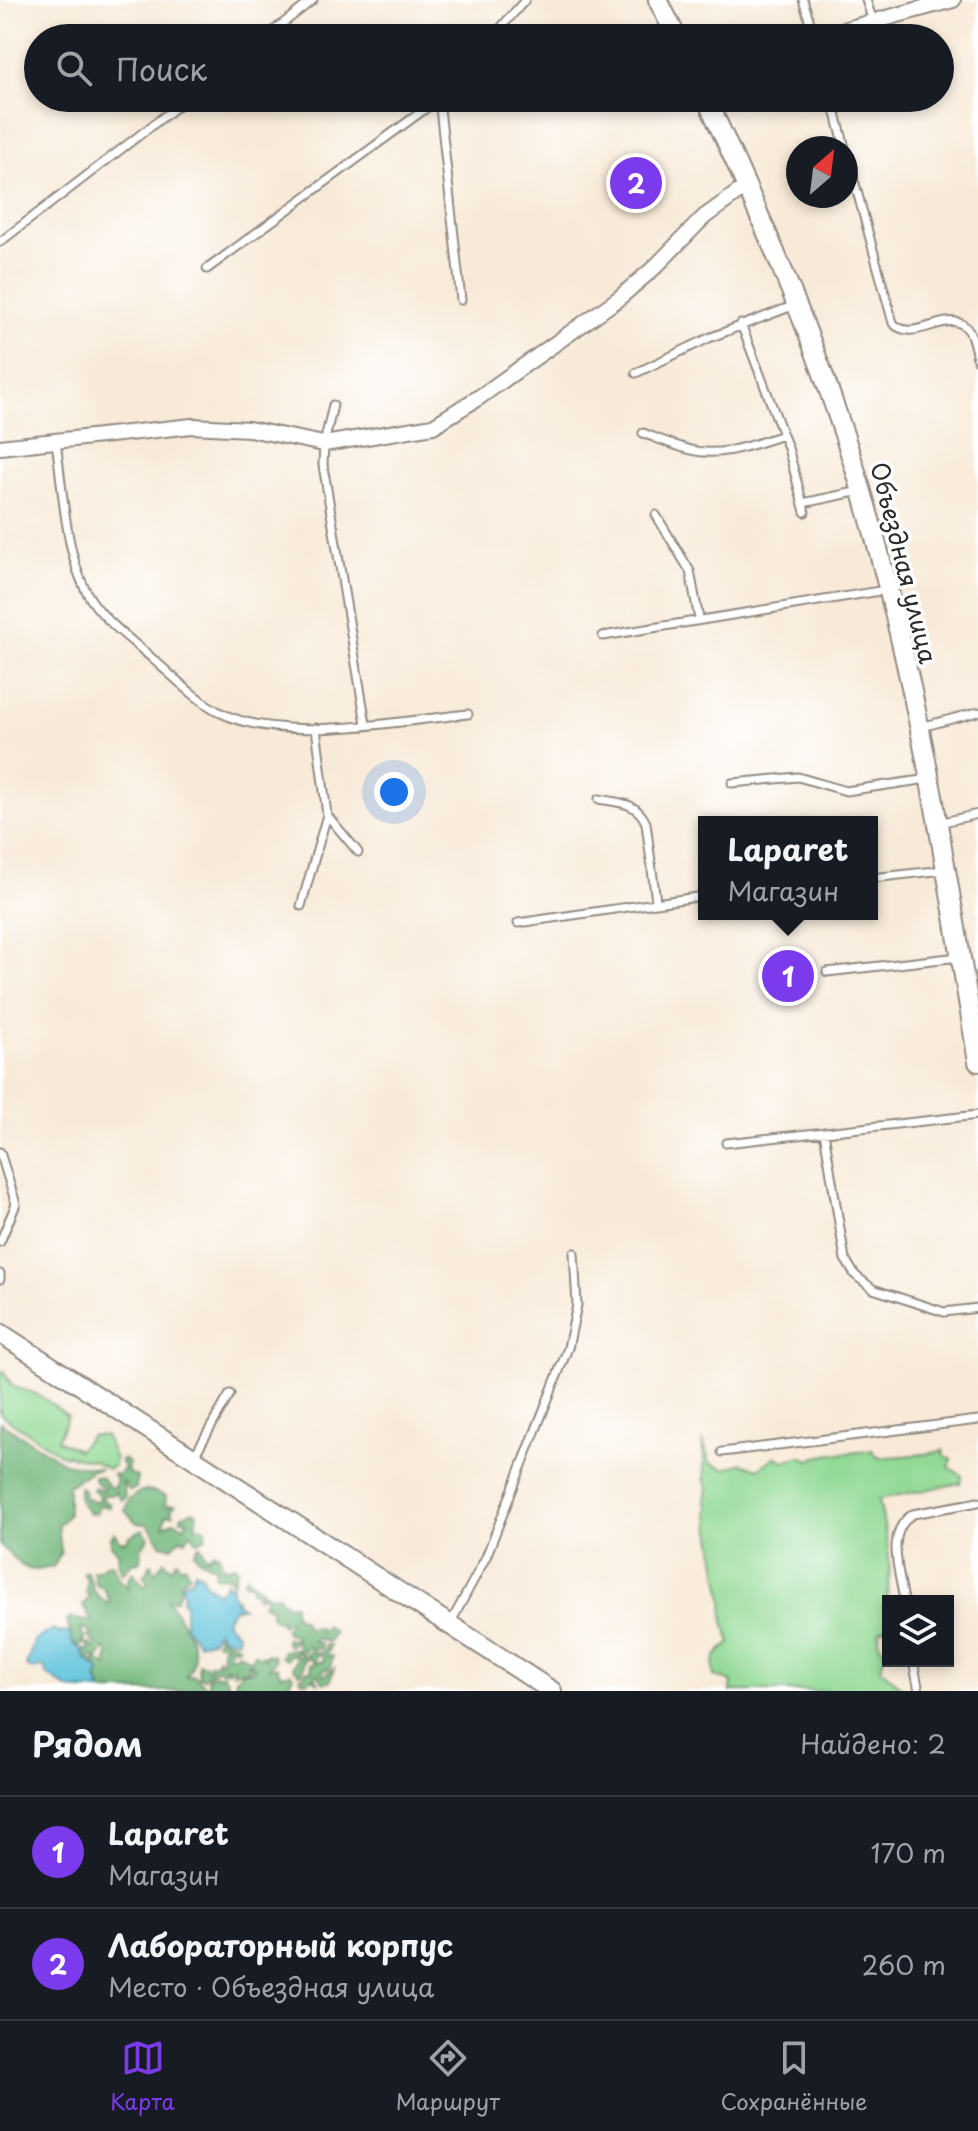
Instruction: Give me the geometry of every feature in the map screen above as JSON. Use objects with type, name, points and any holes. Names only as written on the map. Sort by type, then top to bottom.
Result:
[{"type":"main road","points":[[658,0],[670,24]]},
{"type":"main road","name":"Объездная улица","points":[[713,112],[797,304],[862,490],[888,589],[918,727],[978,1062]]},
{"type":"main road","points":[[0,1333],[552,1691]]},
{"type":"street","points":[[866,24],[953,0]]},
{"type":"street","points":[[0,447],[192,426],[249,429],[324,444],[422,429],[446,419],[618,299],[704,217],[747,186]]},
{"type":"lane","points":[[282,24],[313,0]]},
{"type":"lane","points":[[504,24],[525,0]]},
{"type":"lane","points":[[803,0],[811,24]]},
{"type":"lane","points":[[866,0],[873,22]]},
{"type":"lane","points":[[0,242],[170,112]]},
{"type":"lane","points":[[207,269],[421,112]]},
{"type":"lane","points":[[441,112],[461,300]]},
{"type":"lane","points":[[836,112],[842,136]]},
{"type":"lane","points":[[858,194],[893,323],[910,331],[949,321],[964,326],[970,332],[978,361]]},
{"type":"lane","points":[[636,373],[741,324],[797,304]]},
{"type":"lane","points":[[741,324],[783,435],[804,508],[862,490]]},
{"type":"lane","points":[[333,405],[324,444],[323,465],[366,724]]},
{"type":"lane","points":[[643,433],[693,451],[710,452],[726,451],[783,435]]},
{"type":"lane","points":[[56,440],[73,551],[90,599],[201,701],[220,712],[260,725],[316,728],[468,714]]},
{"type":"lane","points":[[656,515],[690,571],[699,619]]},
{"type":"lane","points":[[817,589],[818,599]]},
{"type":"lane","points":[[603,636],[888,589]]},
{"type":"lane","points":[[918,727],[978,712]]},
{"type":"lane","points":[[301,906],[327,815],[316,728]]},
{"type":"lane","points":[[732,783],[798,777],[837,791],[846,791],[928,779]]},
{"type":"lane","points":[[599,799],[632,805],[641,811],[646,823],[656,901]]},
{"type":"lane","points":[[937,823],[978,814]]},
{"type":"lane","points":[[327,815],[358,852]]},
{"type":"lane","points":[[878,877],[946,870]]},
{"type":"lane","points":[[518,923],[698,897]]},
{"type":"lane","points":[[827,972],[961,957]]},
{"type":"lane","points":[[726,1143],[978,1115]]},
{"type":"lane","points":[[824,1132],[845,1259],[855,1275],[873,1289],[944,1312],[978,1308]]},
{"type":"lane","points":[[0,1152],[16,1204],[0,1242]]},
{"type":"lane","points":[[449,1625],[486,1557],[568,1348],[577,1305],[574,1253]]},
{"type":"lane","points":[[193,1458],[230,1394]]},
{"type":"lane","points":[[722,1452],[978,1420]]},
{"type":"lane","points":[[903,1595],[895,1539],[904,1520],[913,1514],[978,1502]]},
{"type":"lane","points":[[914,1667],[919,1691]]},
{"type":"green space","points":[[4,1371],[15,1387],[40,1396],[68,1416],[57,1440],[78,1450],[91,1435],[105,1436],[115,1459],[113,1467],[107,1469],[93,1461],[60,1454],[0,1414],[0,1373]]},
{"type":"green space","points":[[0,1422],[64,1463],[100,1469],[92,1470],[68,1486],[68,1515],[58,1525],[61,1552],[54,1566],[28,1569],[0,1546]]},
{"type":"green space","points":[[703,1440],[709,1463],[725,1469],[742,1463],[758,1469],[775,1457],[784,1461],[801,1456],[809,1460],[825,1455],[872,1450],[879,1458],[944,1450],[944,1456],[952,1460],[949,1467],[962,1476],[961,1483],[879,1499],[890,1567],[888,1594],[882,1595],[882,1630],[878,1641],[882,1648],[881,1669],[901,1687],[898,1691],[731,1691],[732,1682],[714,1676],[716,1657],[731,1644],[724,1622],[706,1501],[708,1486],[705,1482]]},
{"type":"green space","points":[[123,1459],[129,1463],[127,1472],[137,1477],[136,1488],[130,1491],[123,1482],[125,1498],[121,1500],[115,1492],[104,1495],[102,1499],[110,1507],[99,1505],[96,1513],[89,1514],[79,1500],[79,1487],[84,1490],[85,1499],[98,1500],[99,1495],[93,1490],[95,1487],[103,1491],[104,1488],[94,1481],[94,1476],[101,1477],[109,1487],[114,1487],[117,1481],[113,1474],[119,1475],[124,1467],[120,1461]]},
{"type":"green space","points":[[141,1491],[166,1496],[165,1505],[175,1505],[171,1510],[173,1515],[166,1515],[164,1526],[175,1521],[184,1526],[188,1520],[181,1519],[182,1515],[194,1511],[198,1514],[196,1526],[206,1528],[206,1537],[198,1541],[190,1533],[186,1540],[180,1539],[172,1547],[162,1545],[148,1524],[137,1523],[125,1511],[128,1500]]},
{"type":"green space","points":[[143,1529],[148,1537],[141,1548],[142,1556],[139,1562],[132,1563],[122,1574],[117,1558],[119,1553],[111,1545],[111,1537],[115,1532],[120,1541],[127,1541]]},
{"type":"green space","points":[[200,1544],[207,1558],[214,1552],[219,1554],[221,1563],[227,1569],[233,1565],[237,1568],[233,1582],[230,1577],[215,1576],[216,1568],[198,1558],[194,1552]]},
{"type":"green space","points":[[177,1560],[181,1567],[185,1565],[190,1574],[180,1583],[176,1600],[168,1600],[193,1647],[192,1667],[186,1676],[194,1675],[206,1686],[209,1684],[208,1678],[215,1674],[224,1676],[228,1682],[227,1691],[102,1691],[98,1679],[100,1671],[93,1661],[96,1659],[109,1667],[109,1655],[105,1648],[98,1659],[93,1656],[89,1657],[90,1660],[86,1658],[83,1650],[89,1650],[87,1644],[94,1649],[97,1645],[87,1636],[92,1632],[80,1627],[85,1640],[82,1642],[85,1643],[80,1647],[73,1642],[67,1621],[70,1618],[92,1622],[83,1605],[90,1596],[86,1593],[87,1580],[83,1573],[86,1571],[93,1591],[108,1604],[110,1601],[104,1588],[96,1585],[93,1570],[99,1570],[108,1563],[113,1565],[118,1578],[129,1589],[128,1578],[133,1572],[145,1587],[148,1583],[144,1576],[150,1565],[155,1573],[164,1561],[172,1568]]},
{"type":"green space","points":[[246,1576],[267,1595],[279,1595],[278,1599],[294,1604],[294,1615],[303,1620],[306,1628],[319,1627],[320,1633],[326,1626],[334,1632],[328,1642],[316,1638],[313,1641],[321,1644],[321,1649],[314,1648],[314,1653],[318,1654],[314,1662],[309,1658],[304,1660],[303,1672],[299,1673],[293,1667],[297,1657],[308,1654],[310,1647],[301,1654],[297,1651],[296,1656],[281,1657],[284,1651],[299,1648],[297,1643],[289,1646],[285,1641],[286,1638],[296,1639],[284,1630],[290,1622],[288,1620],[282,1625],[281,1619],[278,1621],[271,1616],[271,1608],[263,1604],[266,1597],[261,1594],[259,1598],[256,1596],[258,1591],[251,1590],[253,1585],[243,1582]]},
{"type":"green space","points":[[218,1632],[222,1639],[239,1645],[238,1648],[229,1647],[229,1655],[238,1652],[250,1660],[254,1653],[259,1657],[263,1655],[265,1659],[267,1654],[274,1656],[275,1661],[269,1668],[277,1667],[281,1675],[291,1673],[289,1689],[294,1687],[299,1691],[243,1691],[243,1686],[235,1683],[236,1678],[242,1672],[253,1671],[255,1667],[250,1663],[245,1665],[250,1665],[250,1669],[233,1673],[233,1667],[227,1671],[226,1666],[223,1673],[218,1668],[204,1678],[199,1677],[198,1663],[206,1665],[208,1670],[211,1668],[209,1664],[218,1662],[217,1656],[220,1661],[223,1660],[221,1648],[226,1645],[216,1642]]},
{"type":"green space","points":[[325,1645],[330,1645],[327,1656],[333,1656],[330,1668],[322,1671],[324,1676],[334,1668],[330,1682],[323,1683],[318,1673],[315,1675],[319,1684],[313,1678],[308,1682],[302,1681],[300,1677],[306,1671],[312,1671],[310,1665],[325,1660],[319,1654]]},
{"type":"water","points":[[195,1571],[217,1592],[226,1582],[228,1586],[231,1584],[236,1603],[243,1608],[233,1608],[225,1621],[238,1634],[237,1640],[222,1637],[217,1630],[212,1640],[198,1643],[185,1626],[181,1584],[192,1579]]},
{"type":"water","points":[[53,1629],[59,1633],[69,1632],[74,1645],[82,1649],[85,1658],[100,1671],[97,1680],[102,1691],[68,1689],[46,1674],[44,1666],[34,1670],[26,1666],[34,1641]]},
{"type":"place","name":"Лабораторный корпус","points":[[636,183]]},
{"type":"place","name":"Laparet","points":[[788,976]]}]
